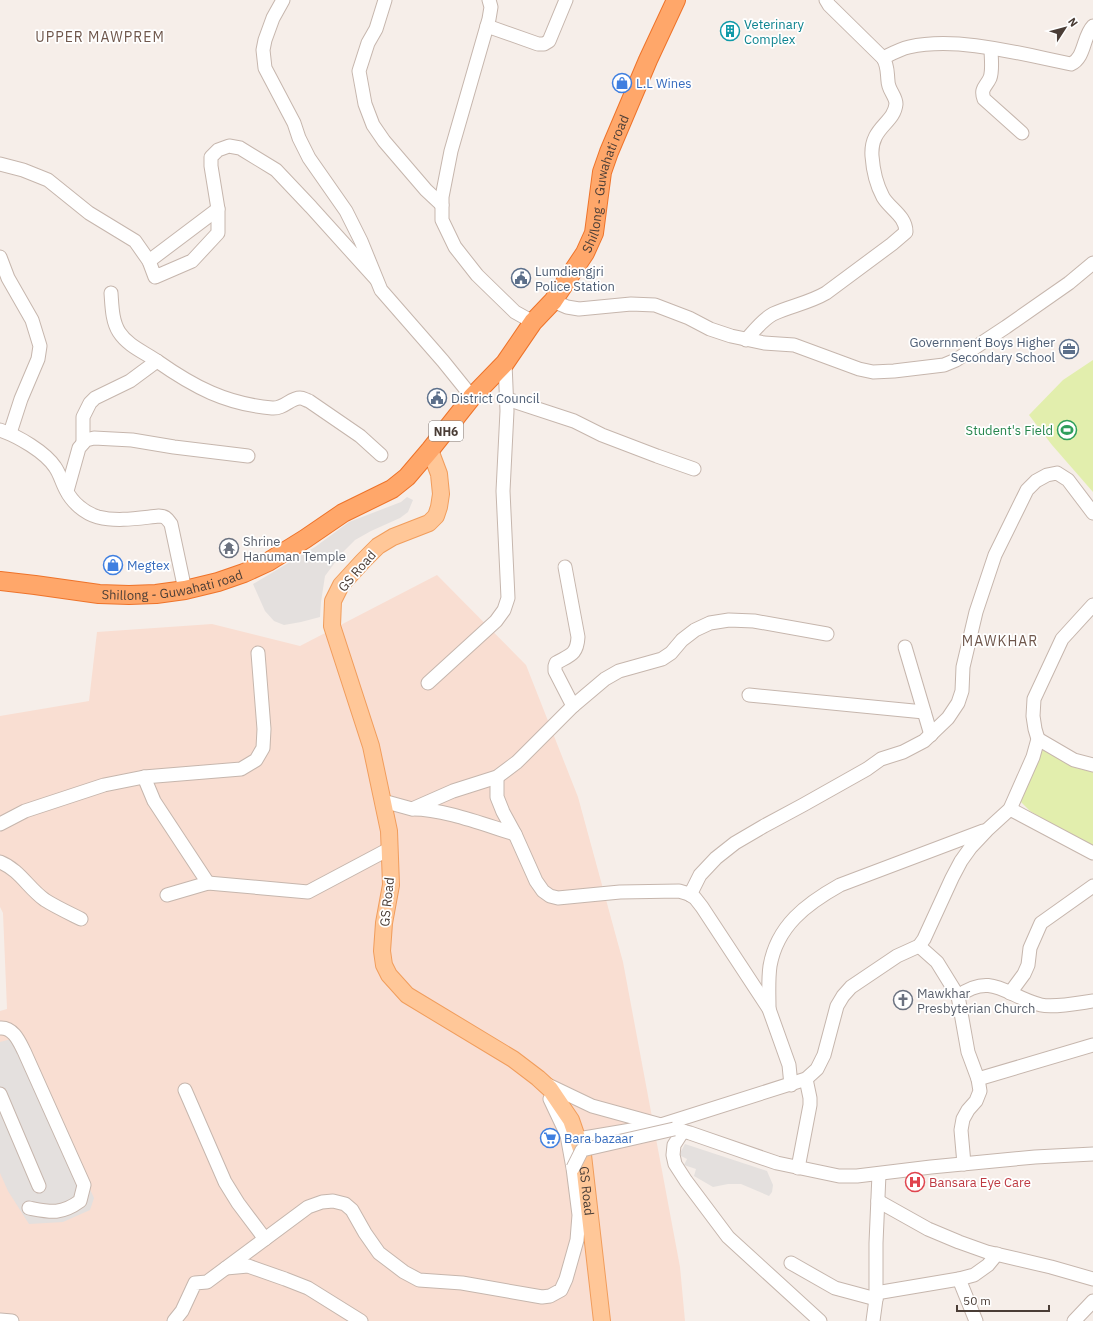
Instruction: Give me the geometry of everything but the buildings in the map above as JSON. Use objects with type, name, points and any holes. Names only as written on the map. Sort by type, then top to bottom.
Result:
[{"type":"highway","name":"Shillong - Guwahati road","points":[[0,581],[100,594],[129,595],[156,594],[185,590],[218,582],[238,576],[268,562],[343,513],[392,489],[406,477],[430,450],[472,397],[505,363],[533,322],[553,301],[585,253],[594,233],[602,172],[609,152],[648,60],[676,0]]},
{"type":"main road","name":"GS Road","points":[[430,450],[440,474],[440,501],[436,516],[429,523],[393,537],[378,546],[341,585],[333,601],[332,626],[371,746],[389,831],[391,884],[384,923],[382,951],[384,965],[389,975],[407,995],[513,1059],[543,1082],[550,1089],[571,1120],[580,1145],[602,1321]]},
{"type":"street","points":[[283,0],[273,18],[265,40],[263,50],[265,68],[309,158],[346,211],[361,241],[381,290],[443,361],[472,397]]},
{"type":"street","points":[[385,0],[376,29],[368,43],[360,71],[365,104],[373,125],[384,141],[426,190],[442,205]]},
{"type":"street","points":[[489,0],[491,7],[487,26],[451,151],[442,197],[442,220],[455,247],[473,270],[500,299],[515,312],[533,322]]},
{"type":"street","points":[[487,26],[538,44],[544,44],[549,41],[566,0]]},
{"type":"street","points":[[746,340],[764,320],[773,314],[815,299],[826,293],[906,232],[906,226],[902,219],[884,199],[877,185],[873,170],[872,143],[876,135],[893,113],[896,102],[888,82],[886,64],[883,58],[829,5],[826,0]]},
{"type":"street","points":[[883,58],[908,48],[950,43],[1071,64],[1078,58],[1089,30],[1093,26]]},
{"type":"street","points":[[991,49],[990,78],[983,89],[982,94],[984,99],[1022,133]]},
{"type":"street","points":[[0,164],[23,170],[48,180],[97,220],[118,230],[135,241],[149,261],[155,276],[192,261],[218,233],[218,209],[211,166],[211,157],[218,150],[229,146],[240,148],[276,170],[376,279]]},
{"type":"street","points":[[149,261],[218,209]]},
{"type":"street","points":[[0,257],[4,277],[32,320],[40,346],[38,359],[22,399],[5,432],[34,448],[46,458],[55,467],[67,491],[77,505],[87,512],[97,517],[116,520],[159,516],[164,516],[167,518],[171,524],[185,590]]},
{"type":"street","points":[[553,301],[567,307],[579,309],[631,304],[655,305],[710,329],[746,340],[794,345],[859,369],[873,372],[894,371],[944,366],[956,360],[1006,327],[1093,263]]},
{"type":"street","points":[[110,293],[114,321],[119,331],[131,345],[173,373],[206,391],[235,401],[274,408],[282,407],[300,398],[309,401],[360,436],[381,455]]},
{"type":"street","points":[[83,443],[83,417],[90,403],[95,398],[130,381],[157,361]]},
{"type":"street","points":[[428,684],[496,621],[504,610],[508,598],[503,491],[507,399],[505,363]]},
{"type":"street","points":[[507,399],[574,422],[602,435],[694,469]]},
{"type":"street","points":[[67,491],[79,448],[86,440],[94,438],[125,440],[248,456]]},
{"type":"street","points":[[690,895],[704,871],[716,858],[735,843],[867,769],[881,759],[903,752],[924,741],[931,736],[948,718],[958,703],[962,691],[963,668],[976,612],[995,555],[1027,490],[1036,481],[1057,472],[1068,480],[1093,513]]},
{"type":"street","points":[[565,567],[578,637],[578,647],[576,651],[556,663],[554,666],[555,671],[573,706]]},
{"type":"street","points":[[580,1145],[661,1125],[712,1108],[791,1085],[806,1079],[817,1069],[824,1055],[837,1006],[843,996],[851,987],[883,965],[908,950],[919,946],[924,939],[960,861],[987,830],[1010,809],[1033,757],[1038,739],[1033,716],[1034,699],[1062,639],[1093,604]]},
{"type":"street","points":[[412,809],[453,791],[497,777],[517,762],[573,706],[605,679],[619,670],[662,659],[671,653],[682,640],[710,623],[729,620],[754,621],[827,634]]},
{"type":"street","points":[[905,647],[931,736]]},
{"type":"street","points":[[0,824],[25,811],[104,786],[144,777],[241,769],[256,760],[263,748],[264,729],[258,654]]},
{"type":"street","points":[[749,695],[924,712]]},
{"type":"street","points":[[1038,739],[1074,760],[1093,765]]},
{"type":"street","points":[[144,777],[154,801],[208,883]]},
{"type":"street","points":[[497,777],[497,797],[503,812],[515,834],[536,881],[550,896],[558,898],[620,892],[679,891],[695,898],[769,1009],[789,1065],[791,1085]]},
{"type":"street","points":[[383,801],[412,809],[420,809],[460,817],[515,834]]},
{"type":"street","points":[[1010,809],[1093,853]]},
{"type":"street","points":[[769,1009],[770,967],[774,950],[780,936],[792,920],[806,907],[821,895],[840,885],[987,830]]},
{"type":"street","points":[[167,894],[208,883],[308,892],[389,850]]},
{"type":"street","points":[[0,862],[10,866],[17,872],[44,900],[81,919]]},
{"type":"street","points":[[1010,992],[1024,974],[1028,965],[1030,948],[1042,923],[1093,886]]},
{"type":"street","points":[[919,946],[937,962],[958,996],[968,1052],[978,1079],[980,1091],[976,1101],[968,1110],[963,1119],[961,1130],[964,1164]]},
{"type":"street","points":[[958,996],[968,989],[985,984],[1042,1005],[1093,1001]]},
{"type":"street","points":[[0,1028],[9,1030],[14,1034],[24,1051],[84,1185],[80,1201],[68,1209],[56,1212],[29,1208]]},
{"type":"street","points":[[978,1079],[1093,1045]]},
{"type":"street","points":[[798,1168],[810,1105],[806,1079]]},
{"type":"street","points":[[543,1082],[592,1106],[678,1130],[777,1163],[839,1176],[857,1176],[964,1164],[1093,1154]]},
{"type":"street","points":[[174,1321],[182,1310],[195,1283],[207,1282],[308,1207],[322,1202],[333,1201],[345,1204],[352,1210],[379,1254],[404,1272],[419,1280],[462,1283],[542,1298],[550,1296],[560,1290],[566,1279],[577,1240],[579,1215],[567,1135],[543,1082]]},
{"type":"street","points":[[185,1090],[225,1182],[238,1203],[265,1239]]},
{"type":"street","points":[[0,1094],[39,1186]]},
{"type":"street","points":[[580,1145],[678,1130]]},
{"type":"street","points":[[678,1130],[673,1155],[675,1164],[686,1181],[728,1237],[820,1321]]},
{"type":"street","points":[[573,1168],[580,1145]]},
{"type":"street","points":[[873,1321],[876,1296],[876,1244],[879,1174]]},
{"type":"street","points":[[878,1201],[928,1229],[959,1242],[997,1254],[1093,1279]]},
{"type":"street","points":[[791,1263],[835,1288],[876,1296],[974,1275],[981,1271],[997,1254]]},
{"type":"street","points":[[226,1268],[248,1266],[308,1288],[361,1321]]},
{"type":"street","points":[[959,1279],[976,1321]]},
{"type":"street","points":[[1074,1321],[1093,1301]]},
{"type":"street","points":[[0,1320],[12,1321]]},
{"type":"shaded area","points":[[407,497],[413,500],[408,512],[400,518],[355,540],[342,553],[325,576],[320,617],[284,625],[274,621],[265,611],[253,584],[315,547],[349,522],[401,502]]},
{"type":"shaded area","points":[[437,575],[526,665],[578,797],[623,962],[680,1267],[685,1321],[0,1321],[0,1011],[7,1009],[3,913],[0,907],[0,716],[89,701],[97,632],[212,624],[300,646]]},
{"type":"shaded area","points":[[19,1037],[94,1198],[90,1210],[63,1222],[29,1224],[8,1191],[0,1173],[0,1042]]},
{"type":"shaded area","points":[[685,1144],[767,1171],[773,1185],[772,1192],[769,1196],[741,1184],[728,1184],[713,1187],[694,1176],[696,1169],[684,1165],[687,1159],[679,1155]]},
{"type":"green space","name":"Student's Field","points":[[1093,360],[1093,492],[1052,445],[1029,415],[1063,380]]},
{"type":"green space","points":[[1041,744],[1076,768],[1093,772],[1093,849],[1030,811],[1018,799]]},
{"type":"place","name":"Veterinary Complex","points":[[730,31]]},
{"type":"place","name":"L.L Wines","points":[[622,83]]},
{"type":"place","name":"Lumdiengjri Police Station","points":[[521,278]]},
{"type":"place","name":"Government Boys Higher Secondary School","points":[[1069,349]]},
{"type":"place","name":"District Council","points":[[437,398]]},
{"type":"place","name":"Student's Field","points":[[1067,430]]},
{"type":"place","name":"Shrine Hanuman Temple","points":[[229,548]]},
{"type":"place","name":"Megtex","points":[[113,565]]},
{"type":"place","name":"Mawkhar Presbyterian Church","points":[[903,1000]]},
{"type":"place","name":"Bara bazaar","points":[[550,1138]]},
{"type":"place","name":"Bansara Eye Care","points":[[915,1182]]},
{"type":"district","name":"UPPER MAWPREM","points":[[100,37]]},
{"type":"district","name":"MAWKHAR","points":[[1000,641]]}]
